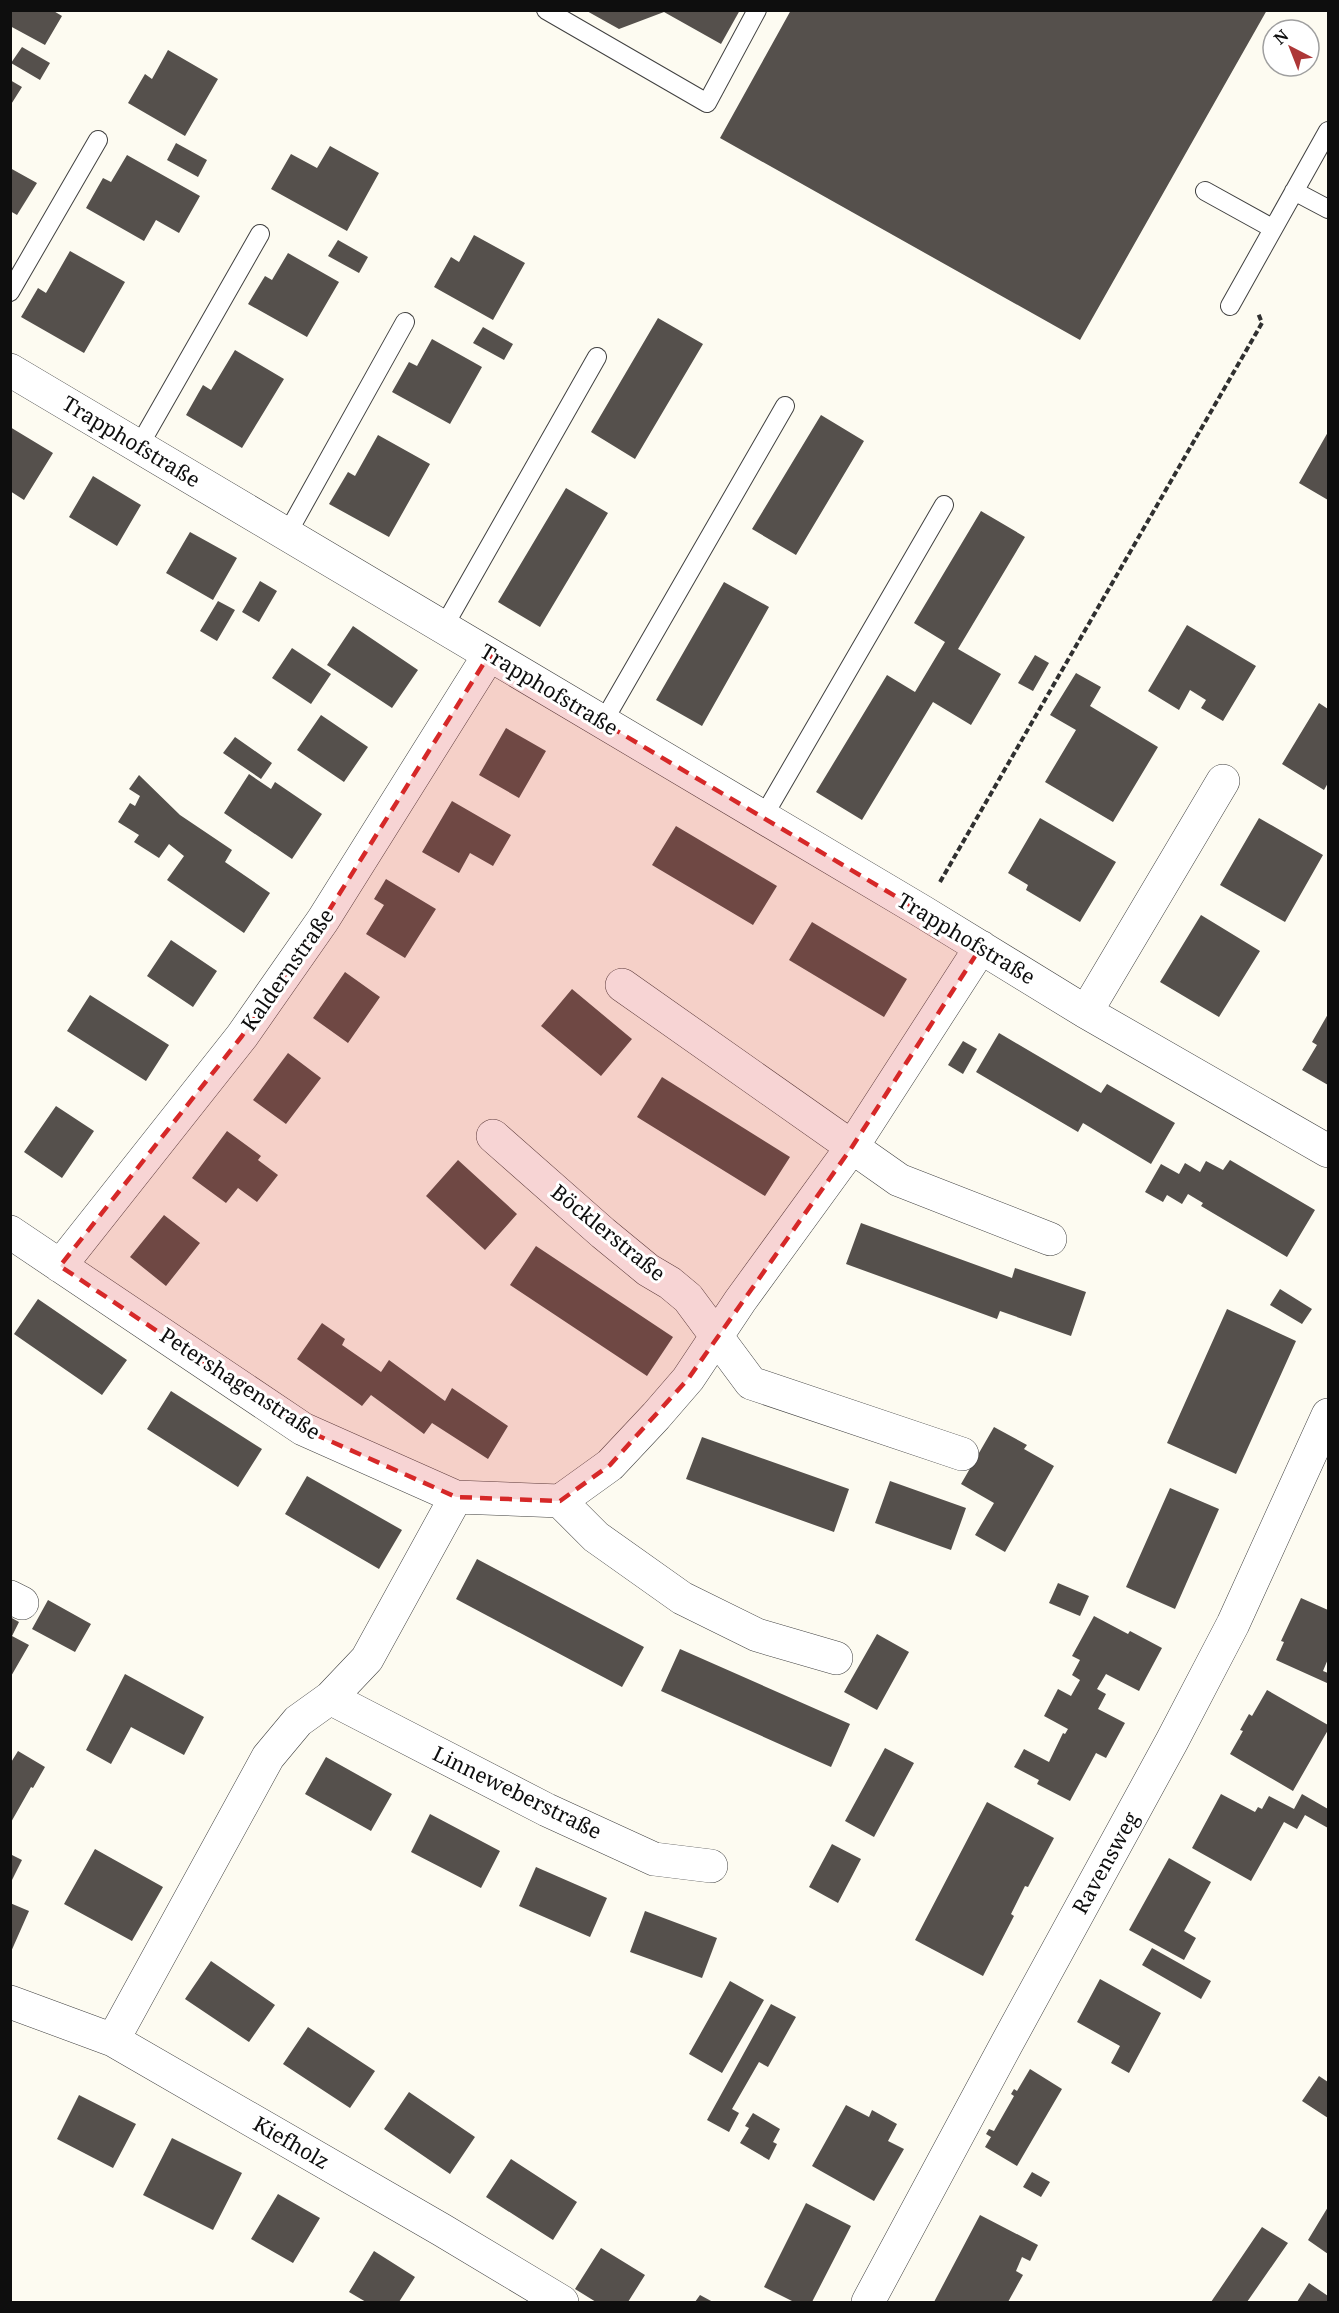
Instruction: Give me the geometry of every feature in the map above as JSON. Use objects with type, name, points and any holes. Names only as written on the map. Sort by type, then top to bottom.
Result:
[{"type":"street","name":"Trapphofstraße","points":[[10,370],[923,912],[1086,1012],[1329,1151]]},
{"type":"street","name":"Kaldernstraße","points":[[60,1266],[249,1026],[323,920],[489,655]]},
{"type":"street","points":[[1086,1012],[1223,781]]},
{"type":"street","points":[[836,1658],[757,1635],[682,1598],[596,1537],[560,1501],[610,1465],[688,1379],[852,1147],[981,947]]},
{"type":"street","points":[[622,986],[899,1180],[1050,1239]]},
{"type":"street","name":"Böcklerstraße","points":[[493,1136],[603,1233],[648,1270],[670,1283],[688,1298],[751,1383],[962,1454]]},
{"type":"street","name":"Petershagenstraße","points":[[10,1232],[303,1429],[456,1497],[560,1501]]},
{"type":"street","name":"Ravensweg","points":[[868,2302],[1177,1732],[1233,1624],[1329,1415]]},
{"type":"street","points":[[113,2040],[268,1757],[298,1721],[330,1698],[367,1659],[456,1497]]},
{"type":"street","name":"Linneweberstraße","points":[[330,1698],[547,1810],[654,1859],[711,1866]]},
{"type":"street","name":"Kiefholz","points":[[10,2002],[113,2040],[432,2224],[562,2302]]},
{"type":"lane","points":[[546,10],[707,103],[757,10]]},
{"type":"lane","points":[[1230,306],[1272,228],[1329,132]]},
{"type":"lane","points":[[10,292],[98,140]]},
{"type":"lane","points":[[1294,190],[1329,208]]},
{"type":"lane","points":[[1205,191],[1272,228]]},
{"type":"lane","points":[[139,446],[260,234]]},
{"type":"lane","points":[[287,534],[405,322]]},
{"type":"lane","points":[[444,628],[597,357]]},
{"type":"lane","points":[[603,722],[785,406]]},
{"type":"lane","points":[[763,817],[944,505]]},
{"type":"path","points":[[923,912],[1262,323],[1245,279]]},
{"type":"highlighted area","points":[[489,655],[981,947],[852,1147],[688,1379],[610,1465],[560,1501],[456,1497],[303,1429],[60,1266],[242,1036],[323,920]]},
{"type":"building","points":[[10,10],[52,10],[62,16],[45,45],[10,26]]},
{"type":"building","points":[[585,10],[740,10],[721,44],[664,12],[619,29]]},
{"type":"building","points":[[791,10],[1267,10],[1080,340],[720,138]]},
{"type":"building","points":[[22,47],[50,63],[40,80],[11,63]]},
{"type":"building","points":[[168,50],[218,79],[185,136],[128,103],[145,74],[152,79]]},
{"type":"building","points":[[10,80],[22,87],[10,106]]},
{"type":"building","points":[[176,143],[207,160],[198,177],[167,160]]},
{"type":"building","points":[[330,146],[379,173],[347,231],[271,189],[291,154],[317,168]]},
{"type":"building","points":[[127,155],[200,196],[179,233],[156,220],[144,241],[86,208],[103,178],[111,182]]},
{"type":"building","points":[[10,168],[37,183],[17,215],[10,211]]},
{"type":"building","points":[[474,235],[525,263],[493,320],[434,287],[451,257],[459,262]]},
{"type":"building","points":[[338,240],[368,257],[359,273],[328,256]]},
{"type":"building","points":[[70,251],[125,282],[84,353],[21,317],[38,288],[46,293]]},
{"type":"building","points":[[288,253],[339,282],[307,337],[248,304],[265,276],[272,280]]},
{"type":"building","points":[[658,318],[703,344],[635,459],[591,432]]},
{"type":"building","points":[[483,327],[513,344],[504,360],[473,343]]},
{"type":"building","points":[[432,339],[482,367],[450,424],[392,392],[409,362],[417,366]]},
{"type":"building","points":[[235,350],[284,379],[242,448],[186,415],[203,385],[211,390]]},
{"type":"building","points":[[821,415],[864,441],[796,555],[752,529]]},
{"type":"building","points":[[10,427],[53,453],[24,500],[10,491]]},
{"type":"building","points":[[1328,432],[1328,500],[1299,483]]},
{"type":"building","points":[[378,435],[430,464],[389,537],[329,504],[348,472],[355,476]]},
{"type":"building","points":[[93,476],[141,505],[117,546],[69,517]]},
{"type":"building","points":[[566,488],[608,513],[540,627],[498,602]]},
{"type":"building","points":[[981,511],[1025,537],[958,649],[1001,674],[971,725],[933,702],[862,820],[816,792],[887,675],[915,692],[945,642],[914,623]]},
{"type":"building","points":[[190,532],[237,558],[213,600],[166,573]]},
{"type":"building","points":[[260,581],[277,591],[259,622],[242,612]]},
{"type":"building","points":[[724,582],[769,607],[702,726],[656,700]]},
{"type":"building","points":[[218,601],[235,610],[217,641],[200,631]]},
{"type":"building","points":[[1187,625],[1256,666],[1223,721],[1201,708],[1206,700],[1190,690],[1179,710],[1148,691]]},
{"type":"building","points":[[353,626],[418,670],[392,708],[327,665]]},
{"type":"building","points":[[292,648],[331,674],[311,704],[272,678]]},
{"type":"building","points":[[1035,655],[1049,663],[1033,691],[1018,683]]},
{"type":"building","points":[[1076,673],[1101,687],[1090,706],[1158,747],[1113,822],[1045,782],[1076,730],[1050,715]]},
{"type":"building","points":[[1319,703],[1328,709],[1328,783],[1324,790],[1282,764]]},
{"type":"building","points":[[321,715],[368,747],[344,782],[297,750]]},
{"type":"building","points":[[506,728],[546,751],[519,798],[479,775]]},
{"type":"building","points":[[235,737],[272,763],[261,779],[223,753]]},
{"type":"building","points":[[249,774],[271,789],[275,782],[322,814],[292,859],[224,813]]},
{"type":"building","points":[[139,775],[180,815],[232,850],[225,862],[270,893],[244,933],[167,880],[184,856],[169,844],[159,858],[134,842],[139,835],[118,822],[130,803],[135,806],[140,796],[129,789]]},
{"type":"building","points":[[452,801],[511,835],[493,866],[470,853],[459,873],[422,852]]},
{"type":"building","points":[[1040,818],[1116,862],[1080,922],[1026,890],[1028,885],[1008,873]]},
{"type":"building","points":[[1259,818],[1323,855],[1285,922],[1220,885]]},
{"type":"building","points":[[676,826],[777,886],[753,925],[652,865]]},
{"type":"building","points":[[386,879],[436,909],[405,958],[366,934],[384,905],[374,899]]},
{"type":"building","points":[[1201,915],[1260,951],[1219,1017],[1160,982]]},
{"type":"building","points":[[812,922],[907,979],[884,1017],[789,960]]},
{"type":"building","points":[[171,940],[217,971],[193,1007],[147,976]]},
{"type":"building","points":[[345,972],[380,997],[348,1043],[313,1018]]},
{"type":"building","points":[[572,989],[632,1039],[601,1076],[541,1026]]},
{"type":"building","points":[[90,995],[169,1045],[146,1081],[67,1031]]},
{"type":"building","points":[[1328,1014],[1328,1085],[1302,1070],[1317,1045],[1312,1042]]},
{"type":"building","points":[[999,1033],[1101,1093],[1107,1084],[1175,1123],[1151,1164],[1083,1123],[1078,1132],[976,1072]]},
{"type":"building","points":[[963,1041],[977,1049],[963,1074],[948,1065]]},
{"type":"building","points":[[288,1053],[321,1078],[286,1124],[253,1100]]},
{"type":"building","points":[[662,1077],[790,1157],[765,1196],[637,1117]]},
{"type":"building","points":[[56,1106],[94,1131],[62,1178],[24,1152]]},
{"type":"building","points":[[227,1131],[261,1156],[258,1160],[278,1175],[257,1202],[238,1188],[226,1203],[192,1178]]},
{"type":"building","points":[[458,1160],[517,1214],[485,1250],[426,1196]]},
{"type":"building","points":[[1230,1160],[1315,1210],[1287,1257],[1201,1206],[1203,1203],[1188,1194],[1182,1204],[1167,1195],[1163,1202],[1145,1192],[1161,1164],[1179,1174],[1185,1163],[1200,1172],[1206,1161],[1223,1170]]},
{"type":"building","points":[[164,1215],[200,1243],[166,1286],[130,1257]]},
{"type":"building","points":[[861,1223],[1012,1278],[1015,1268],[1086,1292],[1071,1336],[1000,1311],[997,1319],[846,1264]]},
{"type":"building","points":[[536,1246],[673,1337],[647,1376],[510,1285]]},
{"type":"building","points":[[1280,1289],[1312,1309],[1302,1324],[1270,1305]]},
{"type":"building","points":[[38,1299],[127,1360],[102,1395],[14,1334]]},
{"type":"building","points":[[1227,1309],[1296,1341],[1236,1474],[1167,1443]]},
{"type":"building","points":[[322,1323],[345,1339],[342,1345],[381,1372],[389,1360],[445,1401],[452,1388],[508,1426],[488,1459],[432,1423],[424,1434],[371,1395],[362,1406],[297,1359]]},
{"type":"building","points":[[171,1391],[262,1449],[238,1487],[147,1429]]},
{"type":"building","points":[[994,1427],[1027,1445],[1024,1449],[1054,1466],[1005,1552],[975,1535],[994,1503],[961,1484]]},
{"type":"building","points":[[702,1437],[849,1489],[834,1532],[686,1479]]},
{"type":"building","points":[[307,1476],[402,1530],[379,1569],[285,1514]]},
{"type":"building","points":[[890,1481],[966,1508],[951,1550],[875,1523]]},
{"type":"building","points":[[1170,1488],[1219,1509],[1175,1609],[1126,1587]]},
{"type":"building","points":[[477,1559],[644,1647],[622,1687],[456,1599]]},
{"type":"building","points":[[1058,1583],[1089,1596],[1080,1616],[1049,1603]]},
{"type":"building","points":[[1301,1598],[1328,1610],[1328,1659],[1323,1671],[1328,1673],[1327,1683],[1276,1660],[1284,1642],[1281,1641]]},
{"type":"building","points":[[48,1600],[91,1624],[75,1652],[32,1629]]},
{"type":"building","points":[[1094,1616],[1128,1634],[1130,1631],[1162,1648],[1139,1691],[1106,1674],[1097,1689],[1106,1694],[1098,1709],[1125,1723],[1106,1758],[1096,1753],[1070,1801],[1037,1784],[1039,1780],[1014,1767],[1024,1749],[1049,1762],[1063,1733],[1065,1734],[1068,1729],[1044,1716],[1058,1689],[1071,1696],[1080,1680],[1072,1675],[1080,1660],[1072,1656]]},
{"type":"building","points":[[10,1617],[19,1622],[12,1636],[29,1645],[10,1678]]},
{"type":"building","points":[[877,1634],[909,1652],[877,1710],[844,1692]]},
{"type":"building","points":[[680,1649],[850,1724],[831,1767],[661,1691]]},
{"type":"building","points":[[125,1674],[204,1717],[184,1755],[131,1727],[111,1764],[86,1750]]},
{"type":"building","points":[[1267,1690],[1328,1725],[1328,1730],[1293,1791],[1230,1754],[1243,1731],[1240,1730],[1249,1714],[1252,1716]]},
{"type":"building","points":[[885,1748],[914,1763],[874,1837],[845,1821]]},
{"type":"building","points":[[18,1751],[45,1767],[10,1824],[10,1764]]},
{"type":"building","points":[[326,1757],[392,1794],[371,1831],[305,1794]]},
{"type":"building","points":[[1221,1794],[1255,1812],[1258,1807],[1262,1809],[1269,1796],[1294,1809],[1302,1794],[1328,1809],[1328,1828],[1305,1815],[1297,1829],[1284,1822],[1251,1881],[1192,1848]]},
{"type":"building","points":[[987,1802],[1054,1838],[1028,1887],[1025,1886],[1011,1914],[1014,1916],[983,1976],[915,1940]]},
{"type":"building","points":[[430,1814],[500,1851],[481,1888],[411,1852]]},
{"type":"building","points":[[832,1844],[861,1859],[838,1903],[809,1887]]},
{"type":"building","points":[[95,1849],[163,1887],[132,1941],[64,1904]]},
{"type":"building","points":[[10,1854],[22,1860],[10,1884]]},
{"type":"building","points":[[1169,1858],[1211,1882],[1184,1931],[1196,1938],[1184,1960],[1129,1930]]},
{"type":"building","points":[[536,1867],[607,1898],[590,1937],[519,1906]]},
{"type":"building","points":[[10,1903],[29,1911],[10,1954]]},
{"type":"building","points":[[645,1911],[717,1938],[702,1978],[630,1952]]},
{"type":"building","points":[[1152,1948],[1211,1981],[1201,1999],[1142,1965]]},
{"type":"building","points":[[211,1961],[275,2005],[249,2042],[185,1999]]},
{"type":"building","points":[[1100,1979],[1161,2013],[1129,2073],[1111,2063],[1120,2046],[1077,2022]]},
{"type":"building","points":[[730,1981],[764,2000],[722,2073],[689,2054]]},
{"type":"building","points":[[771,2004],[796,2017],[768,2067],[759,2062],[732,2109],[739,2113],[729,2132],[707,2120]]},
{"type":"building","points":[[308,2027],[375,2071],[350,2108],[283,2064]]},
{"type":"building","points":[[1030,2069],[1062,2089],[1017,2166],[985,2147],[991,2137],[986,2134],[989,2129],[994,2131],[1014,2096],[1011,2094],[1014,2089],[1017,2091]]},
{"type":"building","points":[[1319,2076],[1328,2082],[1328,2118],[1302,2101]]},
{"type":"building","points":[[409,2092],[475,2137],[450,2174],[384,2129]]},
{"type":"building","points":[[79,2095],[136,2124],[113,2168],[57,2139]]},
{"type":"building","points":[[846,2105],[869,2117],[872,2110],[897,2124],[888,2141],[904,2149],[874,2201],[812,2166]]},
{"type":"building","points":[[753,2113],[780,2129],[773,2142],[777,2144],[769,2160],[740,2143],[749,2128],[745,2126]]},
{"type":"building","points":[[172,2138],[242,2173],[213,2230],[143,2195]]},
{"type":"building","points":[[511,2159],[577,2202],[553,2240],[486,2197]]},
{"type":"building","points":[[1032,2172],[1050,2182],[1041,2197],[1023,2187]]},
{"type":"building","points":[[278,2194],[320,2218],[293,2263],[251,2239]]},
{"type":"building","points":[[806,2203],[851,2226],[812,2302],[794,2302],[764,2287]]},
{"type":"building","points":[[1328,2207],[1328,2254],[1308,2240]]},
{"type":"building","points":[[980,2215],[1038,2245],[1030,2261],[1022,2257],[1016,2271],[1023,2275],[1008,2302],[934,2302]]},
{"type":"building","points":[[1262,2227],[1288,2243],[1247,2302],[1211,2302]]},
{"type":"building","points":[[601,2248],[645,2275],[628,2302],[596,2302],[575,2289]]},
{"type":"building","points":[[374,2251],[415,2277],[399,2302],[366,2302],[349,2292]]},
{"type":"building","points":[[1309,2283],[1328,2296],[1328,2302],[1297,2302]]},
{"type":"building","points":[[700,2295],[713,2302],[695,2302]]}]
